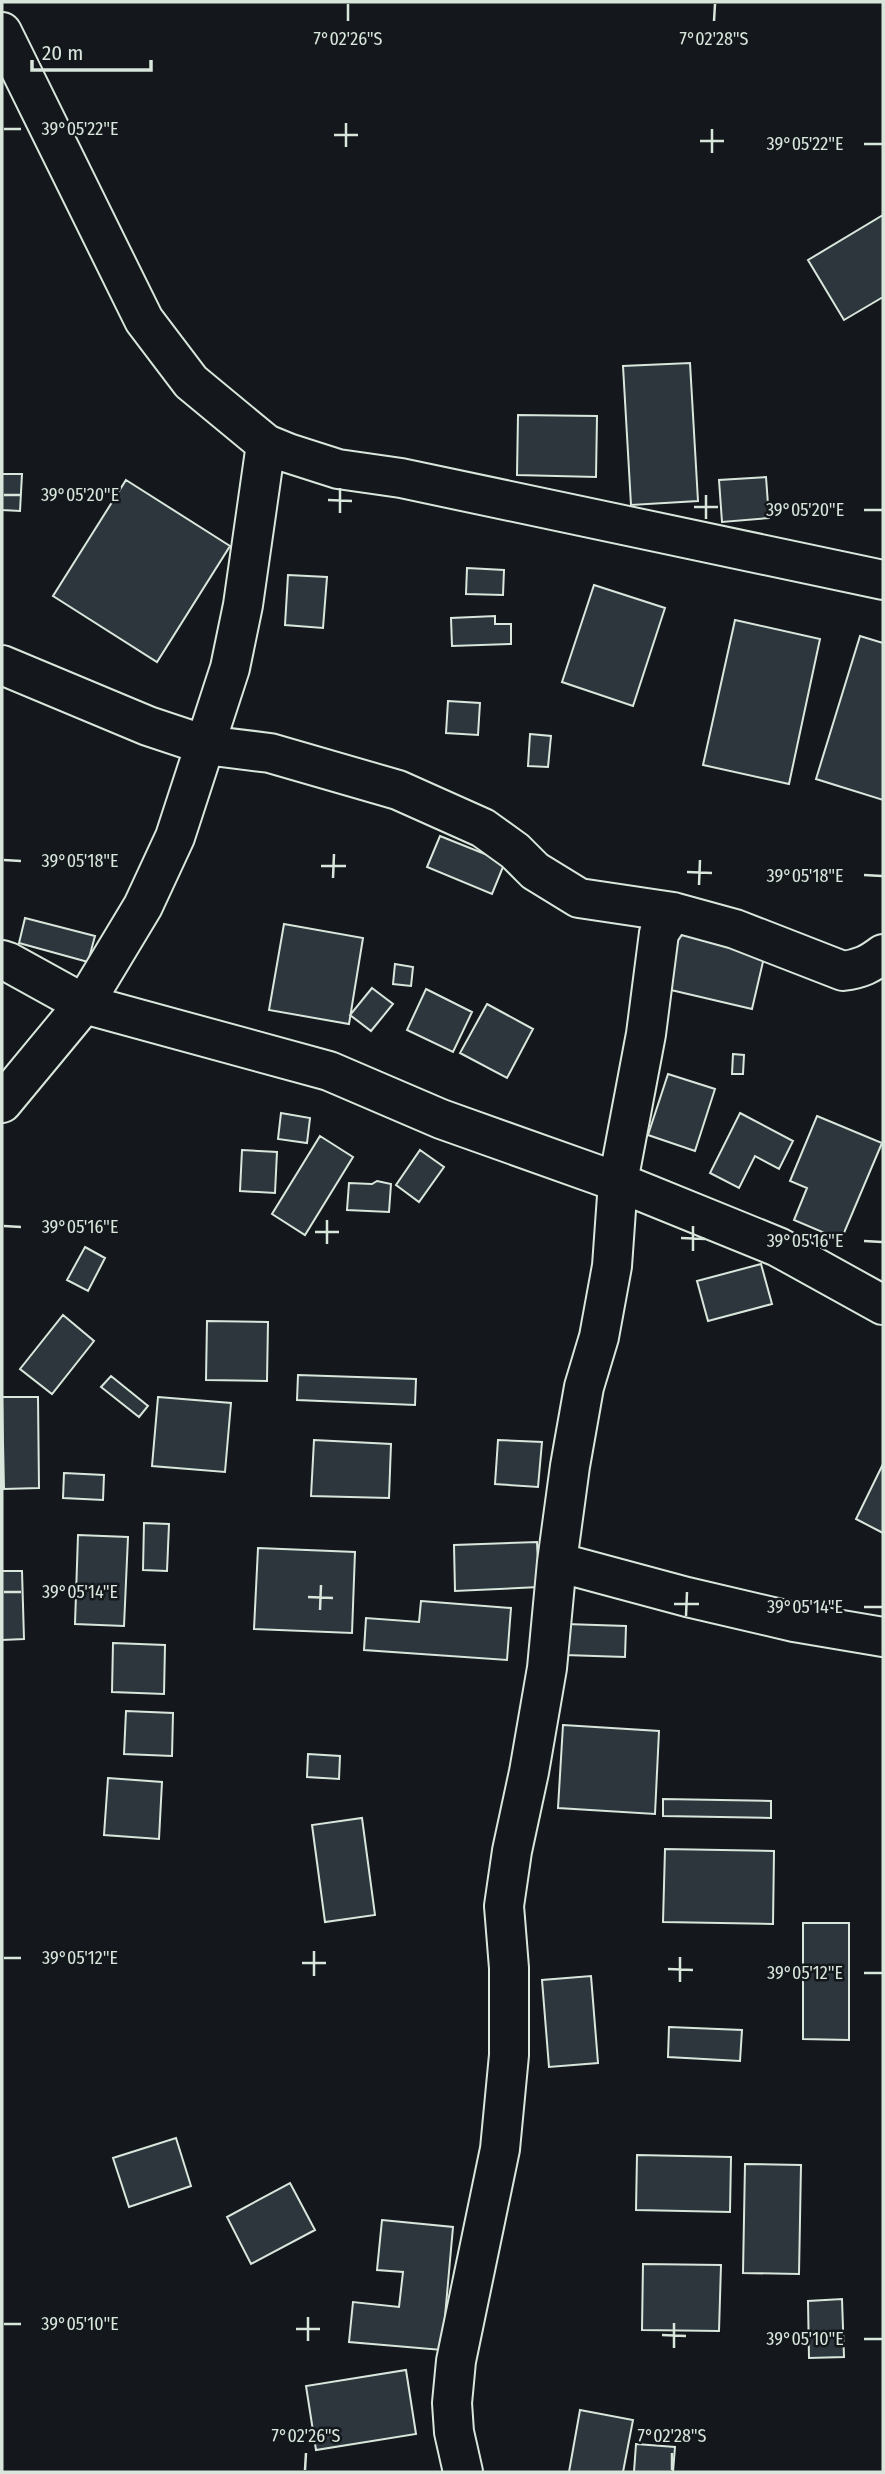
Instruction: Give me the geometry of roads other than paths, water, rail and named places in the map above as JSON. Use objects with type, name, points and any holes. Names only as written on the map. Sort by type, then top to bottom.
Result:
[{"type":"street","points":[[2,32],[144,320],[191,382],[266,444],[338,469],[401,478],[883,580]]},
{"type":"street","points":[[2,1103],[84,1004],[143,906],[175,837],[233,655],[243,606],[266,444]]},
{"type":"street","points":[[2,665],[148,726],[205,745],[270,753],[398,790],[483,828],[535,871],[579,898],[673,912],[735,929],[843,971],[863,967],[883,954]]},
{"type":"street","points":[[463,2472],[452,2417],[456,2361],[500,2149],[509,2055],[509,1968],[504,1906],[547,1668],[570,1466],[584,1387],[599,1337],[612,1266],[618,1182],[646,1034],[659,933],[673,912]]},
{"type":"street","points":[[2,960],[84,1004],[330,1071],[441,1119],[618,1182],[778,1247],[883,1305]]},
{"type":"street","points":[[557,1562],[781,1619],[883,1637]]}]
